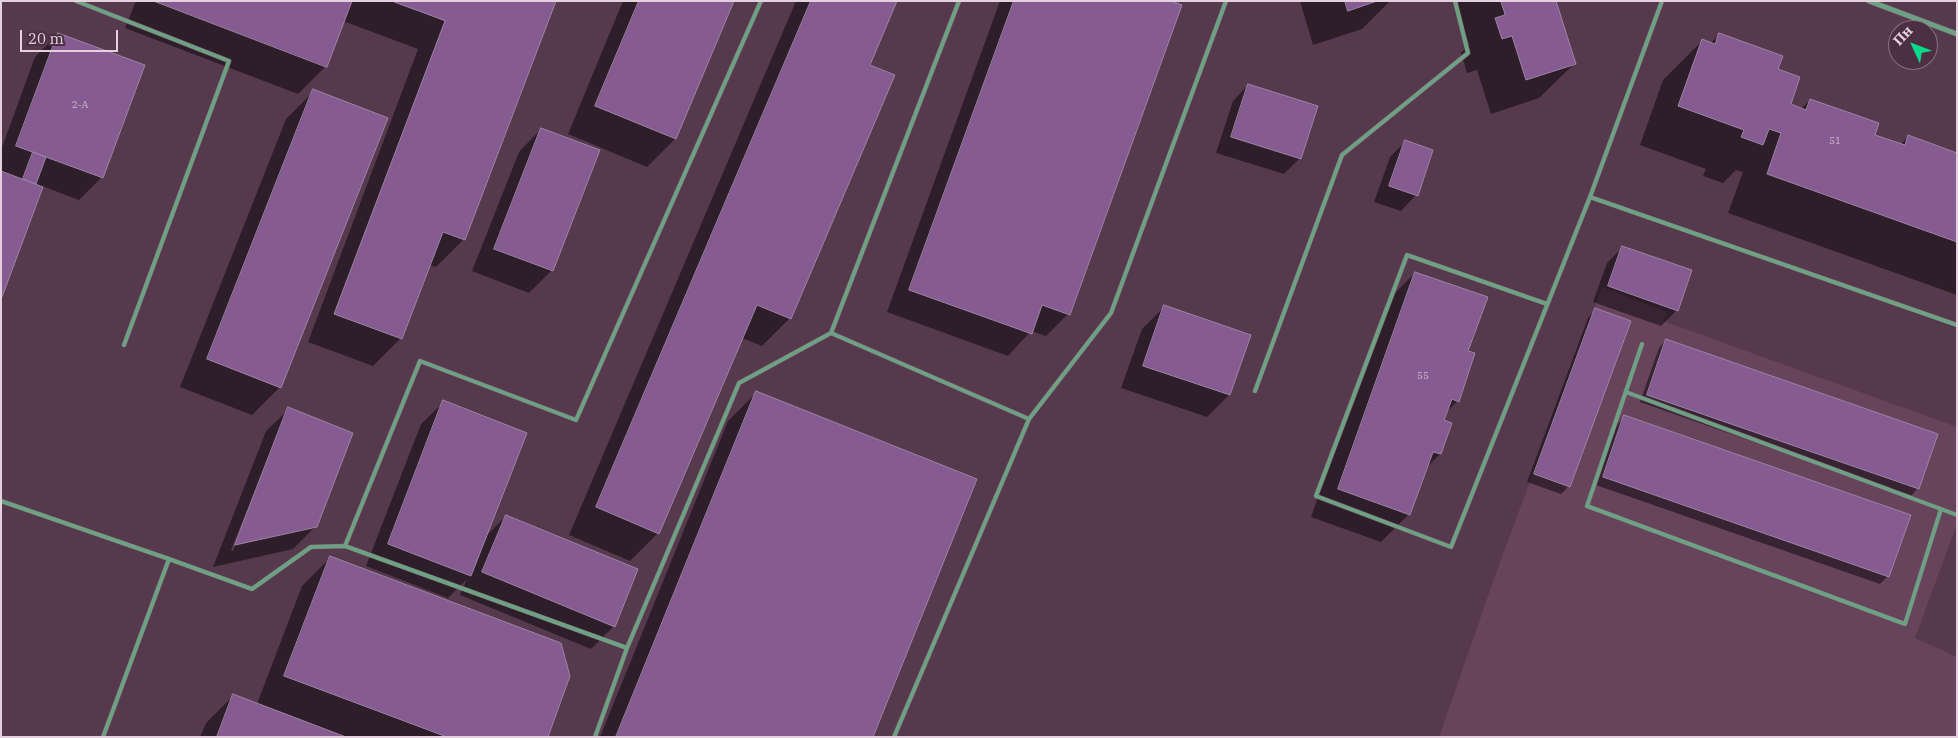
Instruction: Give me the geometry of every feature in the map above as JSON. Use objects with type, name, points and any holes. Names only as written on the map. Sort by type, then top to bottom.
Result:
[{"type":"street","points":[[1869,1],[1957,34]]},
{"type":"lane","points":[[76,1],[229,60],[124,345]]},
{"type":"lane","points":[[346,546],[420,361],[576,420],[762,1]]},
{"type":"lane","points":[[595,737],[628,648],[739,383],[831,333],[959,1]]},
{"type":"lane","points":[[894,737],[1029,420],[1111,313],[1226,1]]},
{"type":"lane","points":[[1255,391],[1342,155],[1468,53],[1455,1]]},
{"type":"lane","points":[[1547,304],[1406,255],[1316,496],[1451,548],[1590,197],[1662,1]]},
{"type":"lane","points":[[1590,197],[1957,325]]},
{"type":"lane","points":[[831,333],[1029,420]]},
{"type":"lane","points":[[1642,344],[1588,506],[1905,624],[1941,509]]},
{"type":"lane","points":[[1626,392],[1957,515]]},
{"type":"lane","points":[[1,501],[252,589],[311,547],[346,546],[628,648]]},
{"type":"lane","points":[[103,737],[169,559]]},
{"type":"shaded area","points":[[1602,287],[1667,312],[1663,321],[1957,427],[1957,524],[1915,638],[1957,657],[1957,737],[1439,737],[1495,576]]},
{"type":"building","points":[[154,1],[352,1],[327,67]]},
{"type":"building","points":[[392,1],[556,1],[465,240],[443,232],[402,339],[334,314],[445,21]]},
{"type":"building","points":[[639,1],[734,1],[676,139],[595,106]]},
{"type":"building","points":[[811,1],[897,1],[870,65],[895,75],[791,319],[757,305],[659,534],[596,507]]},
{"type":"building","points":[[1014,1],[1171,1],[1182,5],[1070,315],[1042,305],[1032,334],[909,290]]},
{"type":"building","points":[[1345,1],[1377,1],[1348,11]]},
{"type":"building","points":[[1501,1],[1556,1],[1576,64],[1526,80],[1512,36],[1502,39],[1495,18],[1505,15]]},
{"type":"building","points":[[58,33],[145,65],[103,178],[16,146]]},
{"type":"building","points":[[1719,33],[1783,56],[1778,69],[1800,77],[1791,104],[1806,110],[1810,99],[1879,123],[1875,135],[1905,145],[1908,135],[1957,153],[1957,242],[1767,174],[1781,133],[1769,129],[1763,145],[1741,137],[1744,130],[1678,106],[1702,39],[1715,44]]},
{"type":"building","points":[[1248,84],[1318,106],[1301,159],[1231,137]]},
{"type":"building","points":[[313,89],[388,118],[281,388],[207,359]]},
{"type":"building","points":[[541,128],[600,150],[553,271],[494,249]]},
{"type":"building","points":[[1405,140],[1433,150],[1418,196],[1389,186]]},
{"type":"building","points":[[33,152],[46,157],[36,184],[23,179]]},
{"type":"building","points":[[1,171],[43,187],[2,297],[1,297]]},
{"type":"building","points":[[1622,246],[1692,270],[1678,311],[1608,286]]},
{"type":"building","points":[[1415,272],[1488,297],[1468,351],[1475,353],[1459,402],[1452,399],[1444,420],[1452,423],[1441,454],[1433,452],[1410,515],[1338,489]]},
{"type":"building","points":[[1164,305],[1251,335],[1230,395],[1143,366]]},
{"type":"building","points":[[1595,308],[1631,321],[1570,487],[1534,474]]},
{"type":"building","points":[[1666,339],[1938,434],[1919,489],[1647,395]]},
{"type":"building","points":[[756,391],[977,479],[873,737],[616,737]]},
{"type":"building","points":[[443,400],[527,433],[471,576],[388,544]]},
{"type":"building","points":[[288,407],[353,433],[317,527],[235,545]]},
{"type":"building","points":[[1624,415],[1911,515],[1889,577],[1603,477]]},
{"type":"building","points":[[506,515],[638,569],[615,627],[482,572]]},
{"type":"building","points":[[330,556],[561,643],[570,676],[548,737],[447,737],[284,676]]},
{"type":"building","points":[[233,694],[346,737],[217,737]]}]
